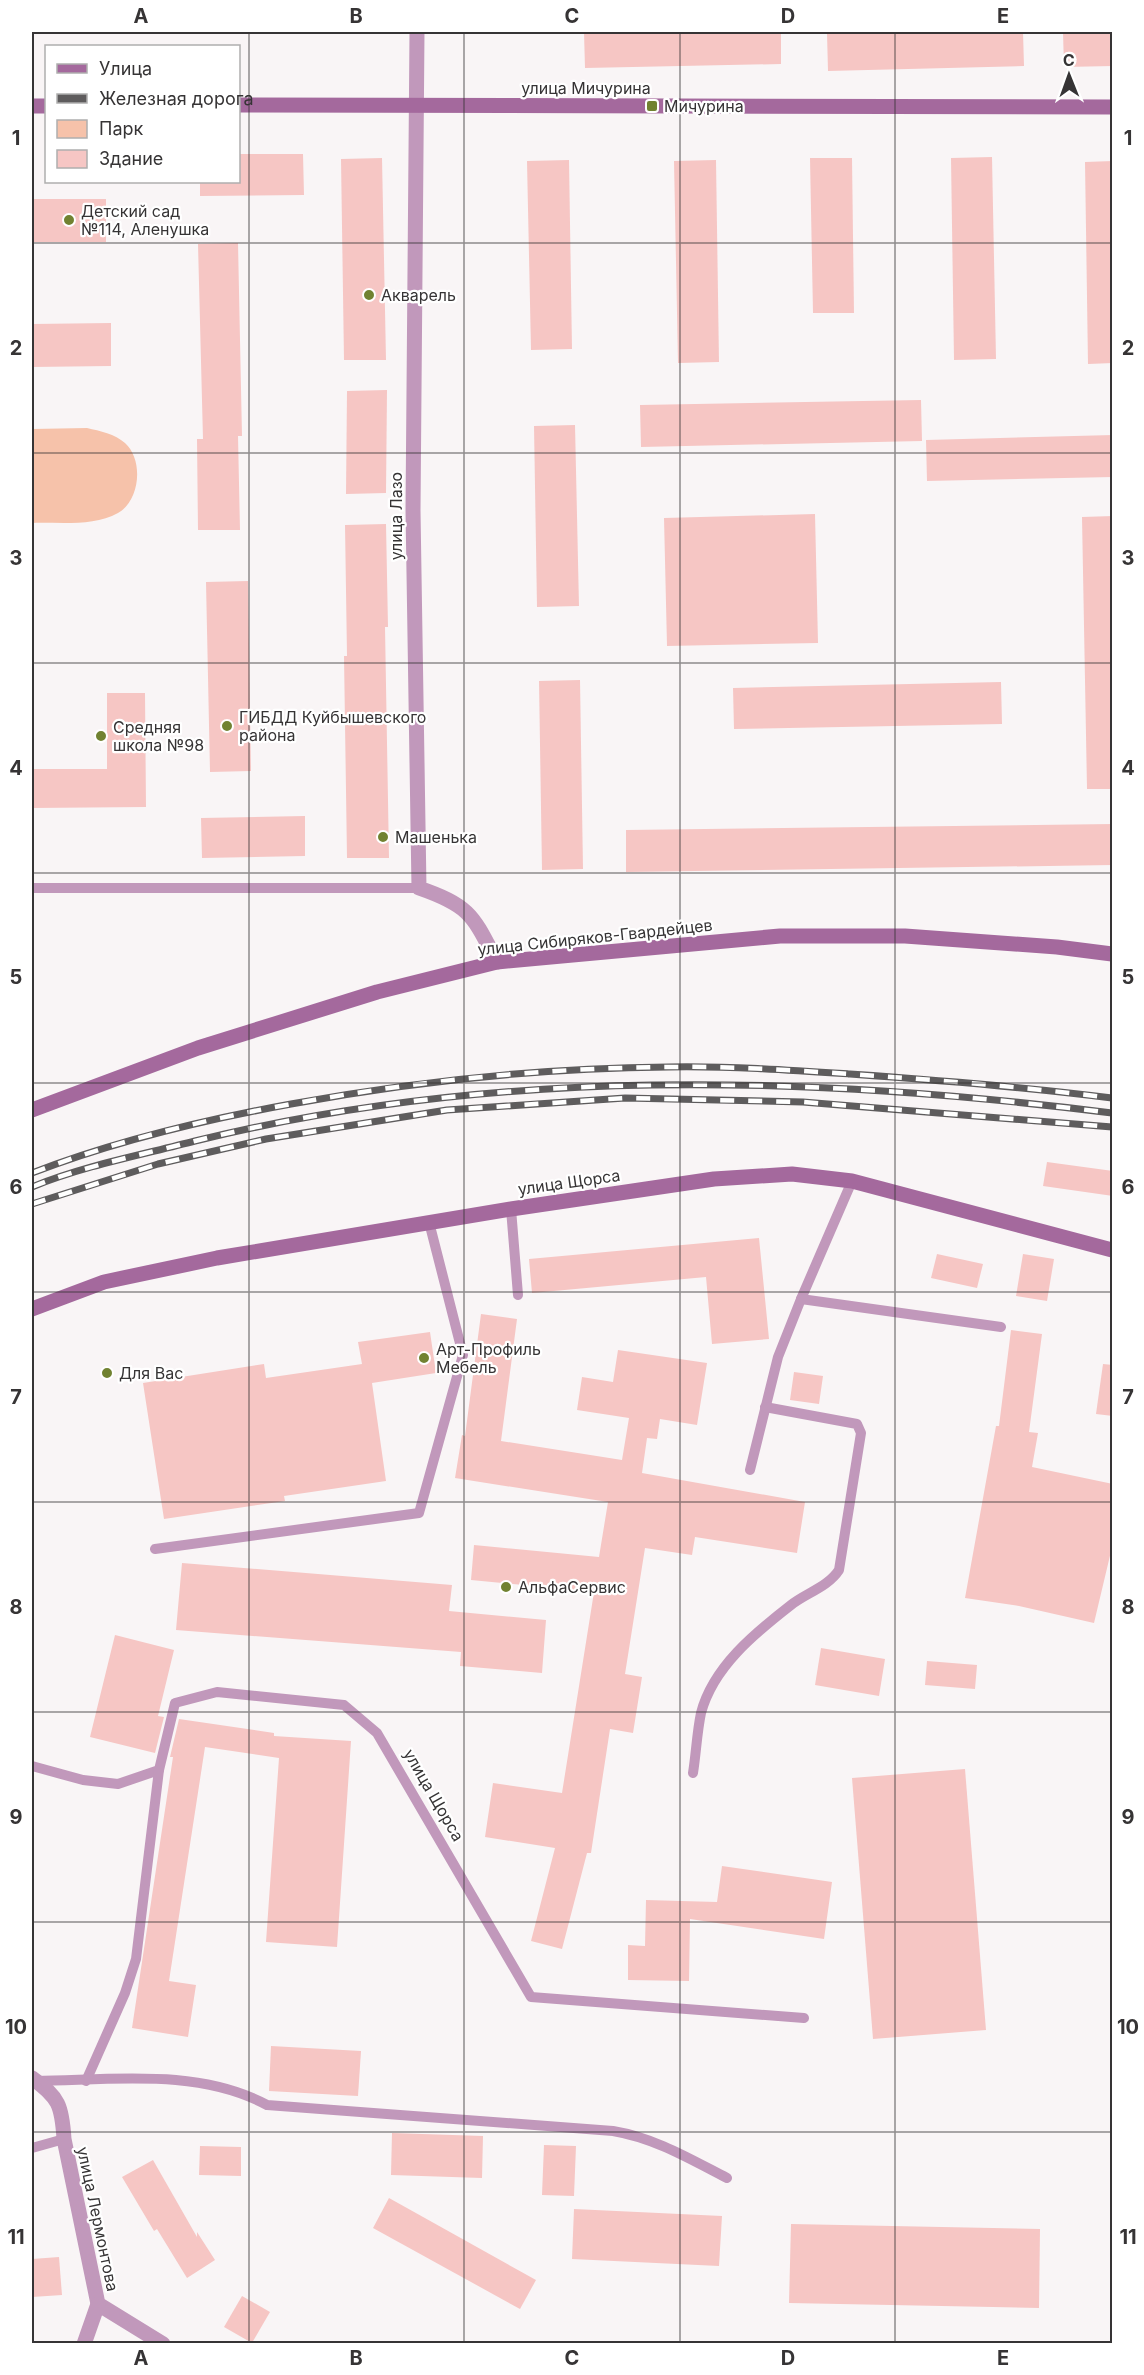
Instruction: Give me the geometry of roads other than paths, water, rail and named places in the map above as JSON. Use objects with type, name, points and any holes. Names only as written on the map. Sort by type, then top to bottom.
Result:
[{"type":"street","name":"улица Лазо","points":[[417,32],[413,544],[419,888]]},
{"type":"street","name":"улица Мичурина","points":[[240,105],[1113,107]]},
{"type":"street","points":[[419,888],[447,897],[474,917],[497,962]]},
{"type":"street","name":"улица Сибиряков-Гвардейцев","points":[[32,1110],[198,1048],[377,992],[497,962],[780,936],[905,936],[1057,947],[1113,954]]},
{"type":"street","name":"улица Щорса","points":[[32,1309],[104,1282],[217,1258],[429,1222],[714,1179],[792,1174],[852,1181],[1113,1250]]},
{"type":"street","name":"улица Лермонтова","points":[[34,2079],[57,2098],[63,2117],[64,2139],[98,2304],[163,2343]]},
{"type":"street","points":[[84,2343],[98,2304]]},
{"type":"lane","points":[[32,888],[419,888]]},
{"type":"lane","points":[[750,1470],[778,1358],[852,1181]]},
{"type":"lane","points":[[511,1209],[518,1295]]},
{"type":"lane","points":[[155,1549],[419,1513],[463,1355],[429,1222]]},
{"type":"lane","points":[[801,1299],[1001,1327]]},
{"type":"lane","points":[[693,1773],[701,1713],[710,1691],[748,1638],[798,1600],[833,1579],[839,1570],[861,1433],[857,1424],[765,1407]]},
{"type":"lane","name":"улица Щорса","points":[[159,1770],[175,1703],[217,1692],[344,1706],[377,1733],[531,1997],[804,2018]]},
{"type":"lane","points":[[32,1766],[83,1780],[118,1784],[159,1770],[136,1959],[125,1993],[86,2081]]},
{"type":"lane","points":[[34,2079],[185,2080],[227,2086],[267,2105],[613,2131],[636,2135],[661,2144],[727,2178]]},
{"type":"lane","points":[[32,2148],[64,2139]]},
{"type":"railway","points":[[32,1173],[127,1141],[258,1110],[432,1082],[526,1073],[621,1068],[714,1067],[948,1081],[1112,1098]]},
{"type":"railway","points":[[32,1187],[112,1161],[308,1117],[422,1100],[537,1090],[652,1085],[767,1086],[882,1091],[997,1100],[1112,1113]]},
{"type":"railway","points":[[32,1204],[158,1164],[266,1139],[447,1110],[625,1098],[803,1102],[1112,1127]]},
{"type":"place","name":"Мичурина","points":[[652,106]]},
{"type":"place","name":"Детский сад №114, Аленушка","points":[[69,220]]},
{"type":"place","name":"Акварель","points":[[369,295]]},
{"type":"place","name":"ГИБДД Куйбышевского района","points":[[227,726]]},
{"type":"place","name":"Средняя школа №98","points":[[101,736]]},
{"type":"place","name":"Машенька","points":[[383,837]]},
{"type":"place","name":"Арт-Профиль Мебель","points":[[424,1358]]},
{"type":"place","name":"Для Вас","points":[[107,1373]]},
{"type":"place","name":"АльфаСервис","points":[[506,1587]]}]
